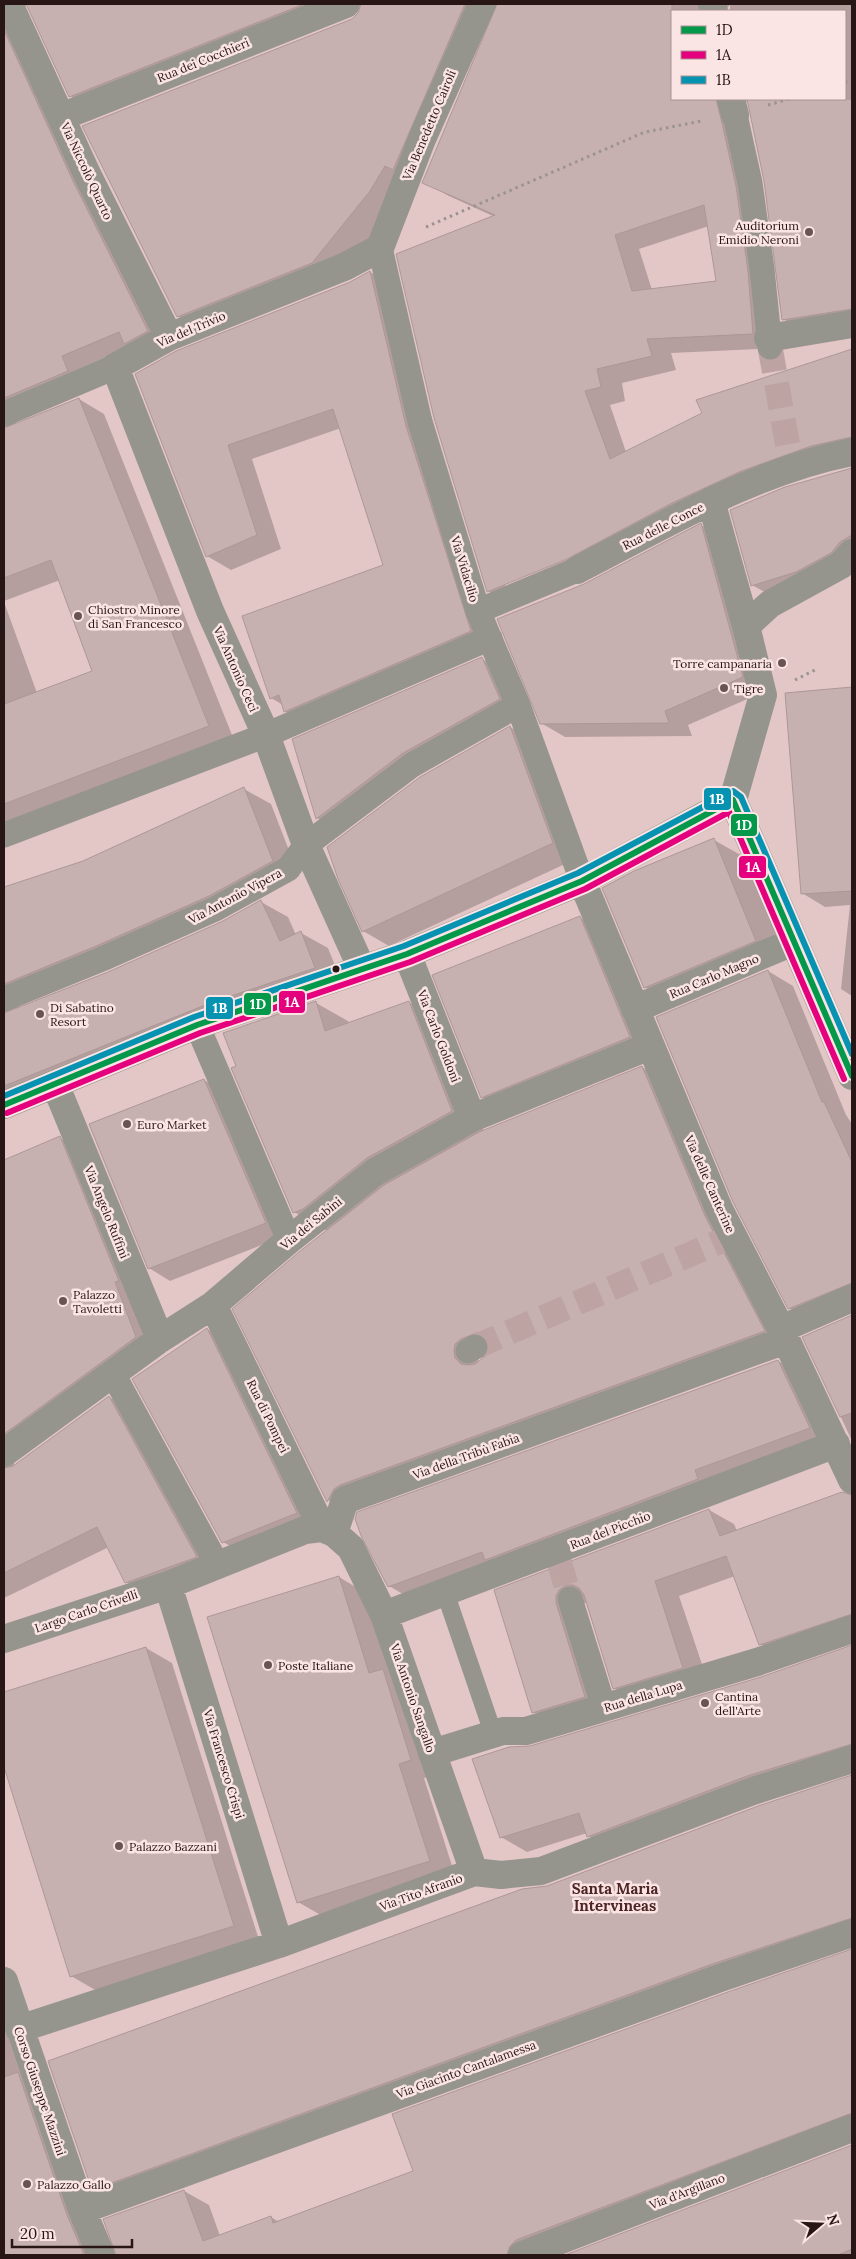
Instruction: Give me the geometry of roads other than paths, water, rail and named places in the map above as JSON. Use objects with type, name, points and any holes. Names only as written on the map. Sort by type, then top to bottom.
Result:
[{"type":"street","name":"Via Niccolò Quarto","points":[[8,4],[87,174],[169,337]]},
{"type":"street","name":"Rua dei Cocchieri","points":[[62,118],[346,4]]},
{"type":"street","name":"Via Benedetto Cairoli","points":[[380,248],[422,139],[482,4]]},
{"type":"street","points":[[733,107],[750,183],[762,269],[769,342],[852,324]]},
{"type":"street","name":"Via del Trivio","points":[[4,414],[115,367],[169,337],[344,267],[380,248]]},
{"type":"street","name":"Via Vidacilio","points":[[380,248],[420,422],[478,611],[518,705],[582,881]]},
{"type":"street","name":"Via Antonio Ceci","points":[[115,367],[210,611],[266,735],[306,845],[362,970]]},
{"type":"street","name":"Rua delle Conce","points":[[478,611],[577,570],[711,501],[790,463],[852,452]]},
{"type":"street","points":[[711,501],[763,695],[733,800],[852,1076]]},
{"type":"street","points":[[746,626],[770,604],[841,565],[852,553]]},
{"type":"street","points":[[4,835],[266,735],[490,638]]},
{"type":"street","name":"Via Antonio Vipera","points":[[4,999],[102,959],[215,909],[288,868],[306,845],[412,765],[518,705]]},
{"type":"street","points":[[4,1105],[197,1025],[407,954],[582,881],[733,800]]},
{"type":"street","name":"Via delle Canterine","points":[[582,881],[718,1209],[728,1239],[784,1334],[852,1480]]},
{"type":"street","name":"Rua Carlo Magno","points":[[635,1009],[793,942]]},
{"type":"street","name":"Via Carlo Goldoni","points":[[407,954],[472,1118]]},
{"type":"street","points":[[197,1025],[289,1240]]},
{"type":"street","name":"Via dei Sabini","points":[[4,1453],[160,1339],[213,1305],[289,1240],[375,1172],[472,1118],[650,1046]]},
{"type":"street","name":"Via Angelo Ruffini","points":[[55,1084],[160,1339]]},
{"type":"street","points":[[784,1334],[852,1298]]},
{"type":"street","name":"Rua di Pompei","points":[[213,1305],[328,1531]]},
{"type":"street","name":"Via della Tribù Fabia","points":[[328,1531],[346,1500],[784,1334]]},
{"type":"street","points":[[113,1374],[216,1564]]},
{"type":"street","name":"Rua del Picchio","points":[[384,1615],[445,1592],[557,1556],[836,1444]]},
{"type":"street","points":[[168,1585],[216,1564],[305,1530],[328,1531]]},
{"type":"street","name":"Via Antonio Sangallo","points":[[328,1531],[351,1548],[384,1615],[474,1872]]},
{"type":"street","name":"Largo Carlo Crivelli","points":[[4,1639],[168,1585]]},
{"type":"street","name":"Via Francesco Crispi","points":[[168,1585],[279,1944]]},
{"type":"street","points":[[570,1599],[604,1708]]},
{"type":"street","name":"Rua della Lupa","points":[[432,1753],[503,1730],[526,1732],[757,1662],[852,1629]]},
{"type":"street","name":"Via Tito Afranio","points":[[19,2029],[279,1944],[474,1872],[501,1875],[542,1871],[753,1791],[852,1759]]},
{"type":"street","name":"Via Giacinto Cantalamessa","points":[[82,2210],[710,1981],[852,1932]]},
{"type":"street","name":"Corso Giuseppe Mazzini","points":[[4,1981],[82,2210],[101,2255]]},
{"type":"street","name":"Via d'Argillano","points":[[522,2255],[852,2128]]},
{"type":"lane","points":[[445,1592],[493,1733]]},
{"type":"tunnel","points":[[770,347],[790,458]]},
{"type":"tunnel","points":[[475,1347],[721,1241]]},
{"type":"tunnel","points":[[559,1561],[570,1599]]},
{"type":"place","name":"Auditorium Emidio Neroni","points":[[809,232]]},
{"type":"place","name":"Chiostro Minore di San Francesco","points":[[78,616]]},
{"type":"place","name":"Torre campanaria","points":[[782,663]]},
{"type":"place","name":"Tigre","points":[[724,688]]},
{"type":"place","name":"Di Sabatino Resort","points":[[40,1014]]},
{"type":"place","name":"Euro Market","points":[[127,1124]]},
{"type":"place","name":"Palazzo Tavoletti","points":[[63,1301]]},
{"type":"place","name":"Poste Italiane","points":[[268,1665]]},
{"type":"place","name":"Cantina dell'Arte","points":[[705,1703]]},
{"type":"place","name":"Palazzo Bazzani","points":[[119,1846]]},
{"type":"place","name":"Palazzo Gallo","points":[[27,2184]]},
{"type":"district","name":"Santa Maria Intervineas","points":[[615,1896]]}]
